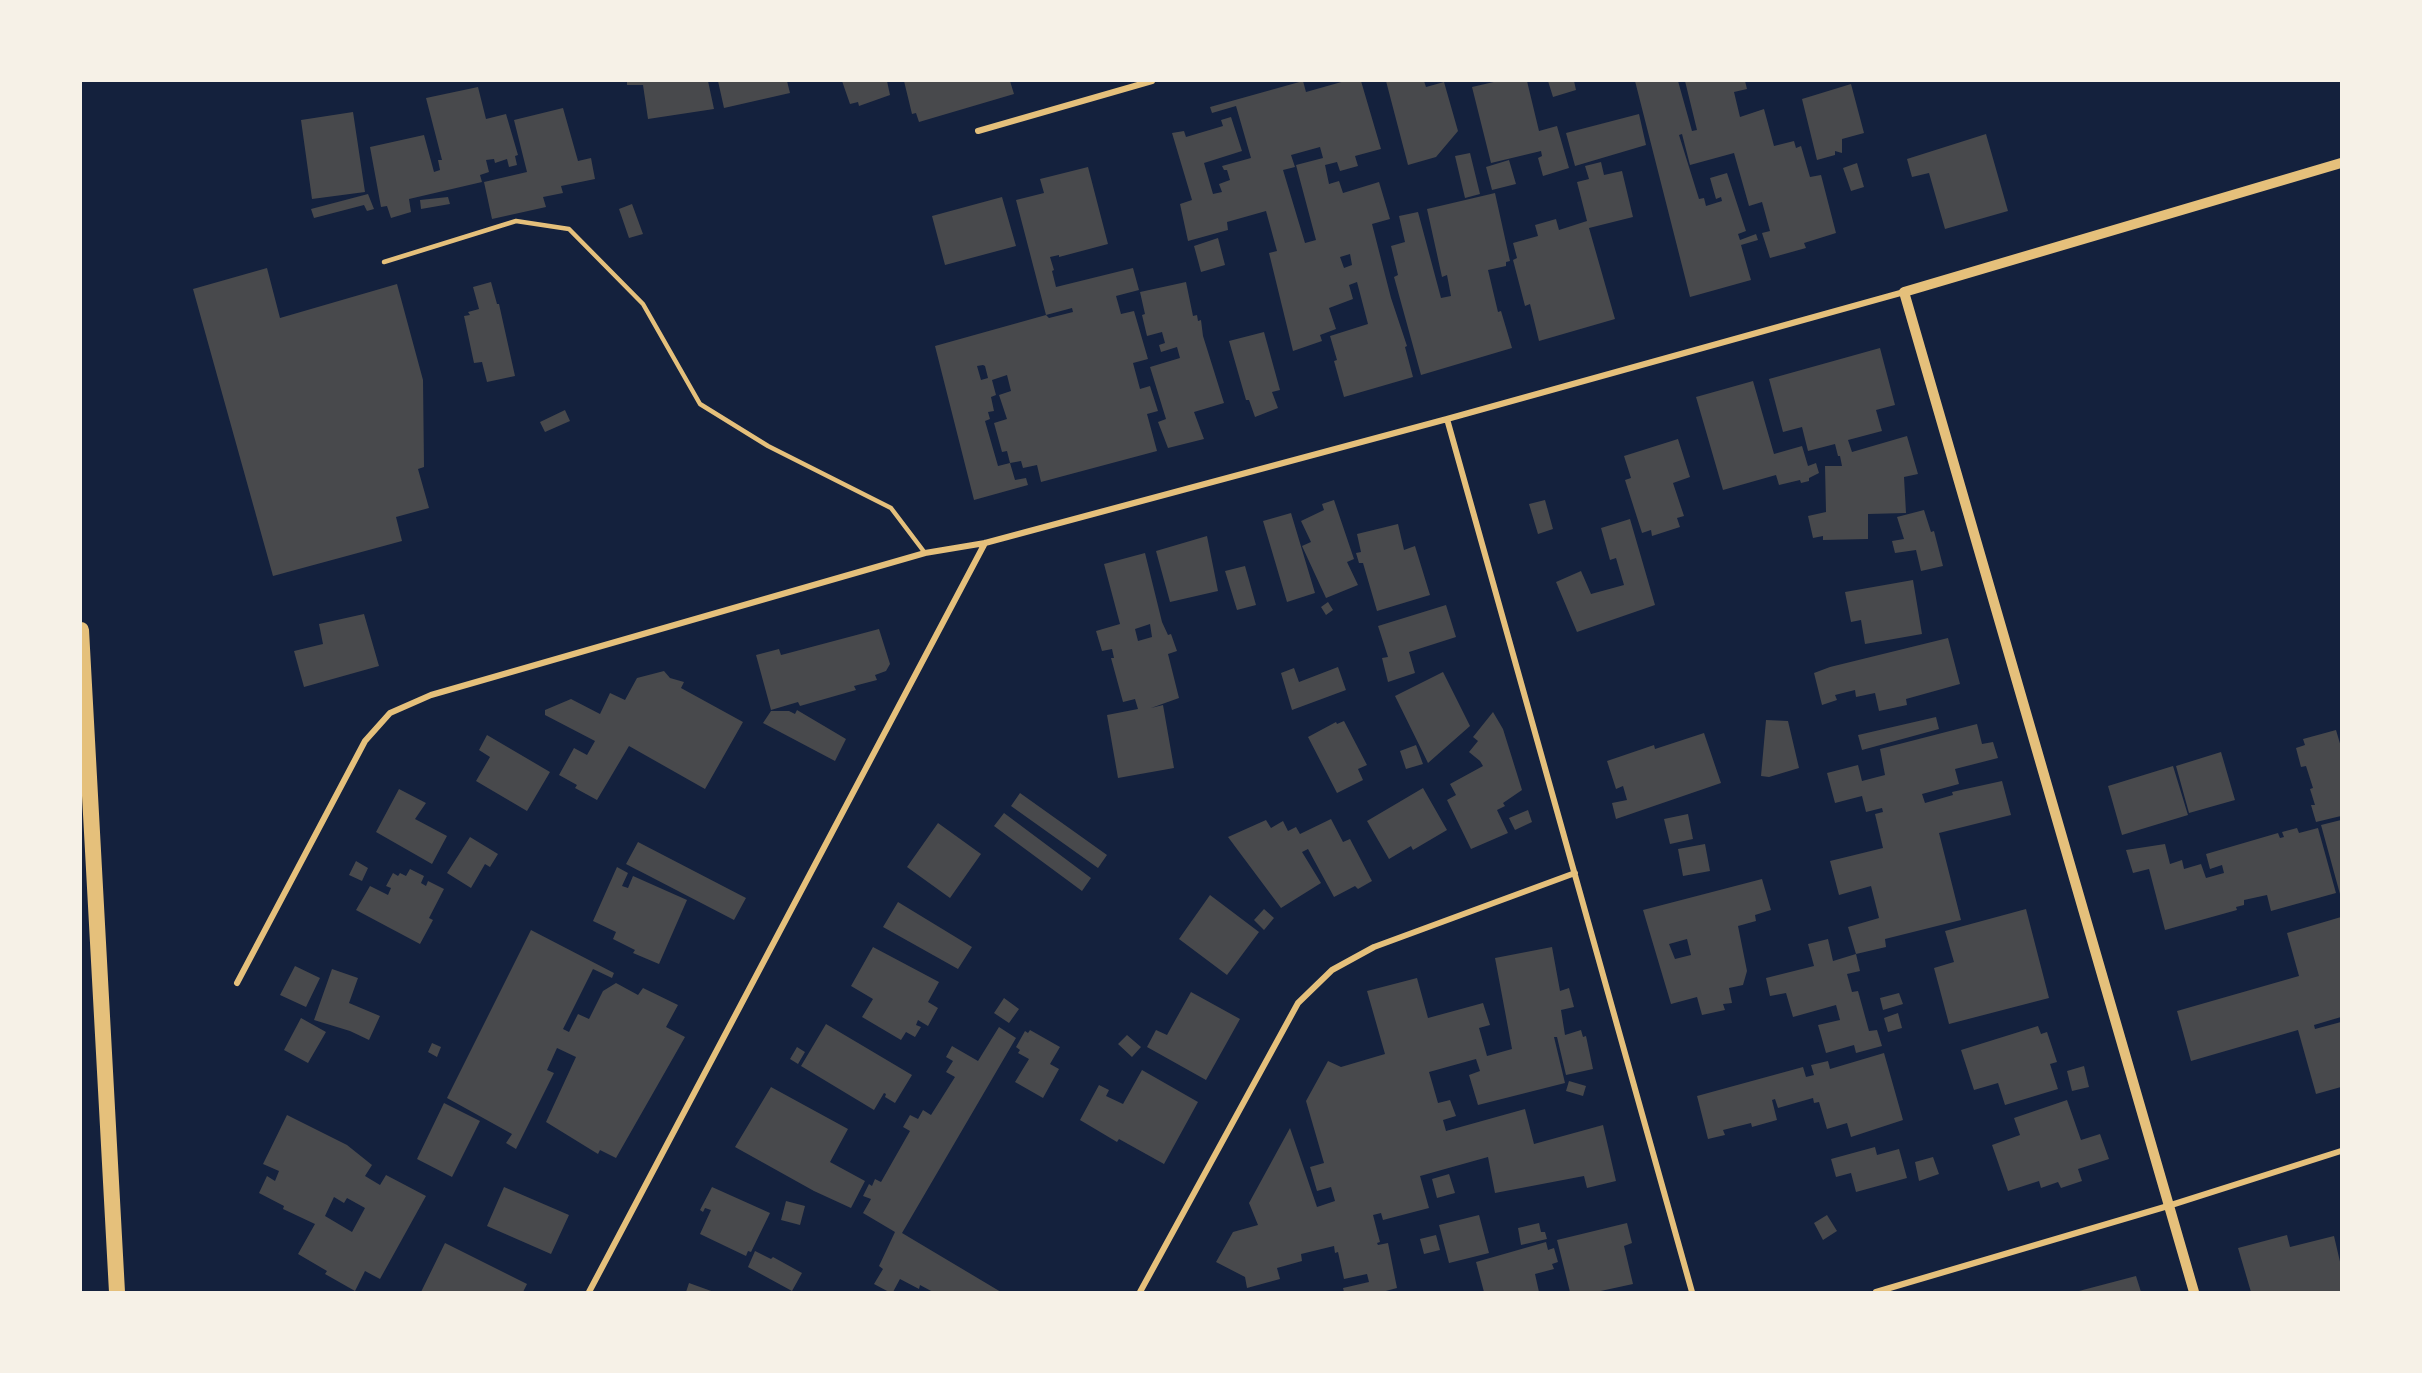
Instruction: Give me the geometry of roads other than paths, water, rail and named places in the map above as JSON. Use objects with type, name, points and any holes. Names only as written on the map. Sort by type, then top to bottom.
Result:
[{"type":"highway","points":[[81,630],[117,1292]]},
{"type":"street","points":[[978,131],[1152,81]]},
{"type":"street","points":[[237,983],[365,741],[390,713],[431,695],[925,554],[985,543],[1447,419],[1904,292],[2341,163]]},
{"type":"street","points":[[1904,292],[2194,1292]]},
{"type":"street","points":[[1447,419],[1692,1292]]},
{"type":"street","points":[[589,1292],[985,543]]},
{"type":"street","points":[[1140,1292],[1298,1003],[1332,970],[1374,946],[1575,873]]},
{"type":"street","points":[[1876,1292],[2168,1206],[2341,1151]]},
{"type":"lane","points":[[384,262],[516,221],[569,229],[643,304],[700,404],[768,446],[891,508],[925,554]]}]
